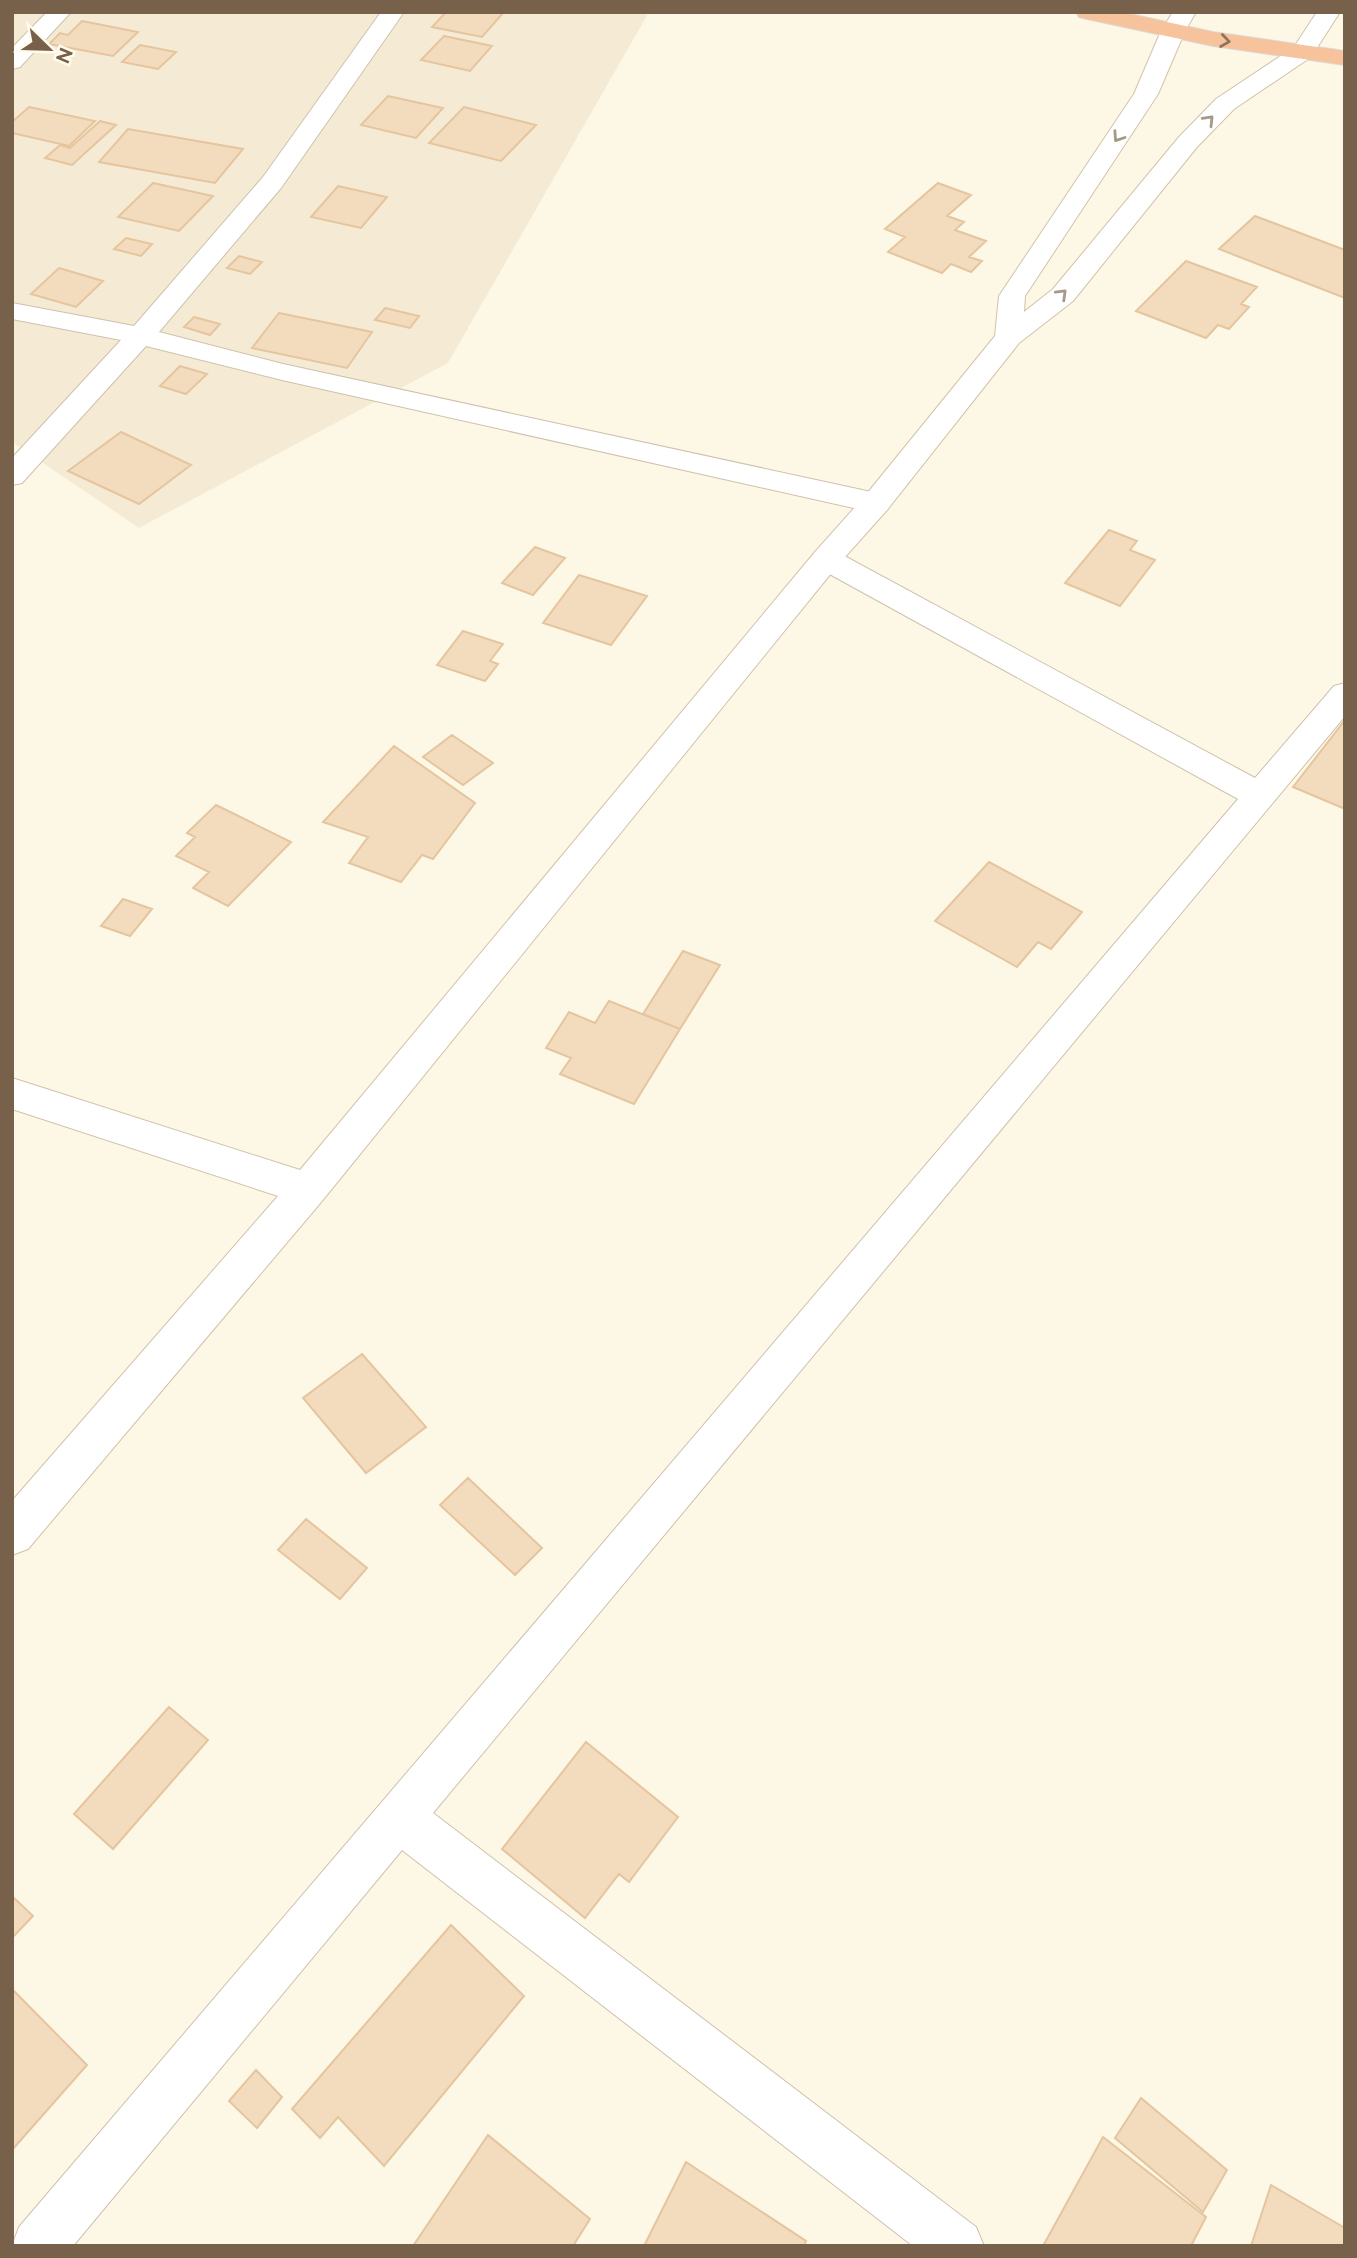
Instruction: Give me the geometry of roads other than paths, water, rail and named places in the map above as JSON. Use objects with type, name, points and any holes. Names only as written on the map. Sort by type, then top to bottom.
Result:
[{"type":"highway","points":[[1087,12],[1179,22],[1303,52],[1345,58]]},
{"type":"street","points":[[12,62],[60,12]]},
{"type":"street","points":[[12,476],[141,336],[271,184],[393,12]]},
{"type":"street","points":[[12,1534],[308,1189],[826,559],[876,503],[1009,337],[1063,295],[1188,142],[1224,104],[1303,52],[1329,12]]},
{"type":"street","points":[[1009,337],[1012,296],[1146,94],[1179,22]]},
{"type":"street","points":[[12,311],[141,336],[282,372],[876,503]]},
{"type":"street","points":[[826,559],[1259,795]]},
{"type":"street","points":[[38,2246],[1345,694]]},
{"type":"street","points":[[12,1093],[308,1189]]},
{"type":"street","points":[[398,1817],[957,2246]]}]
